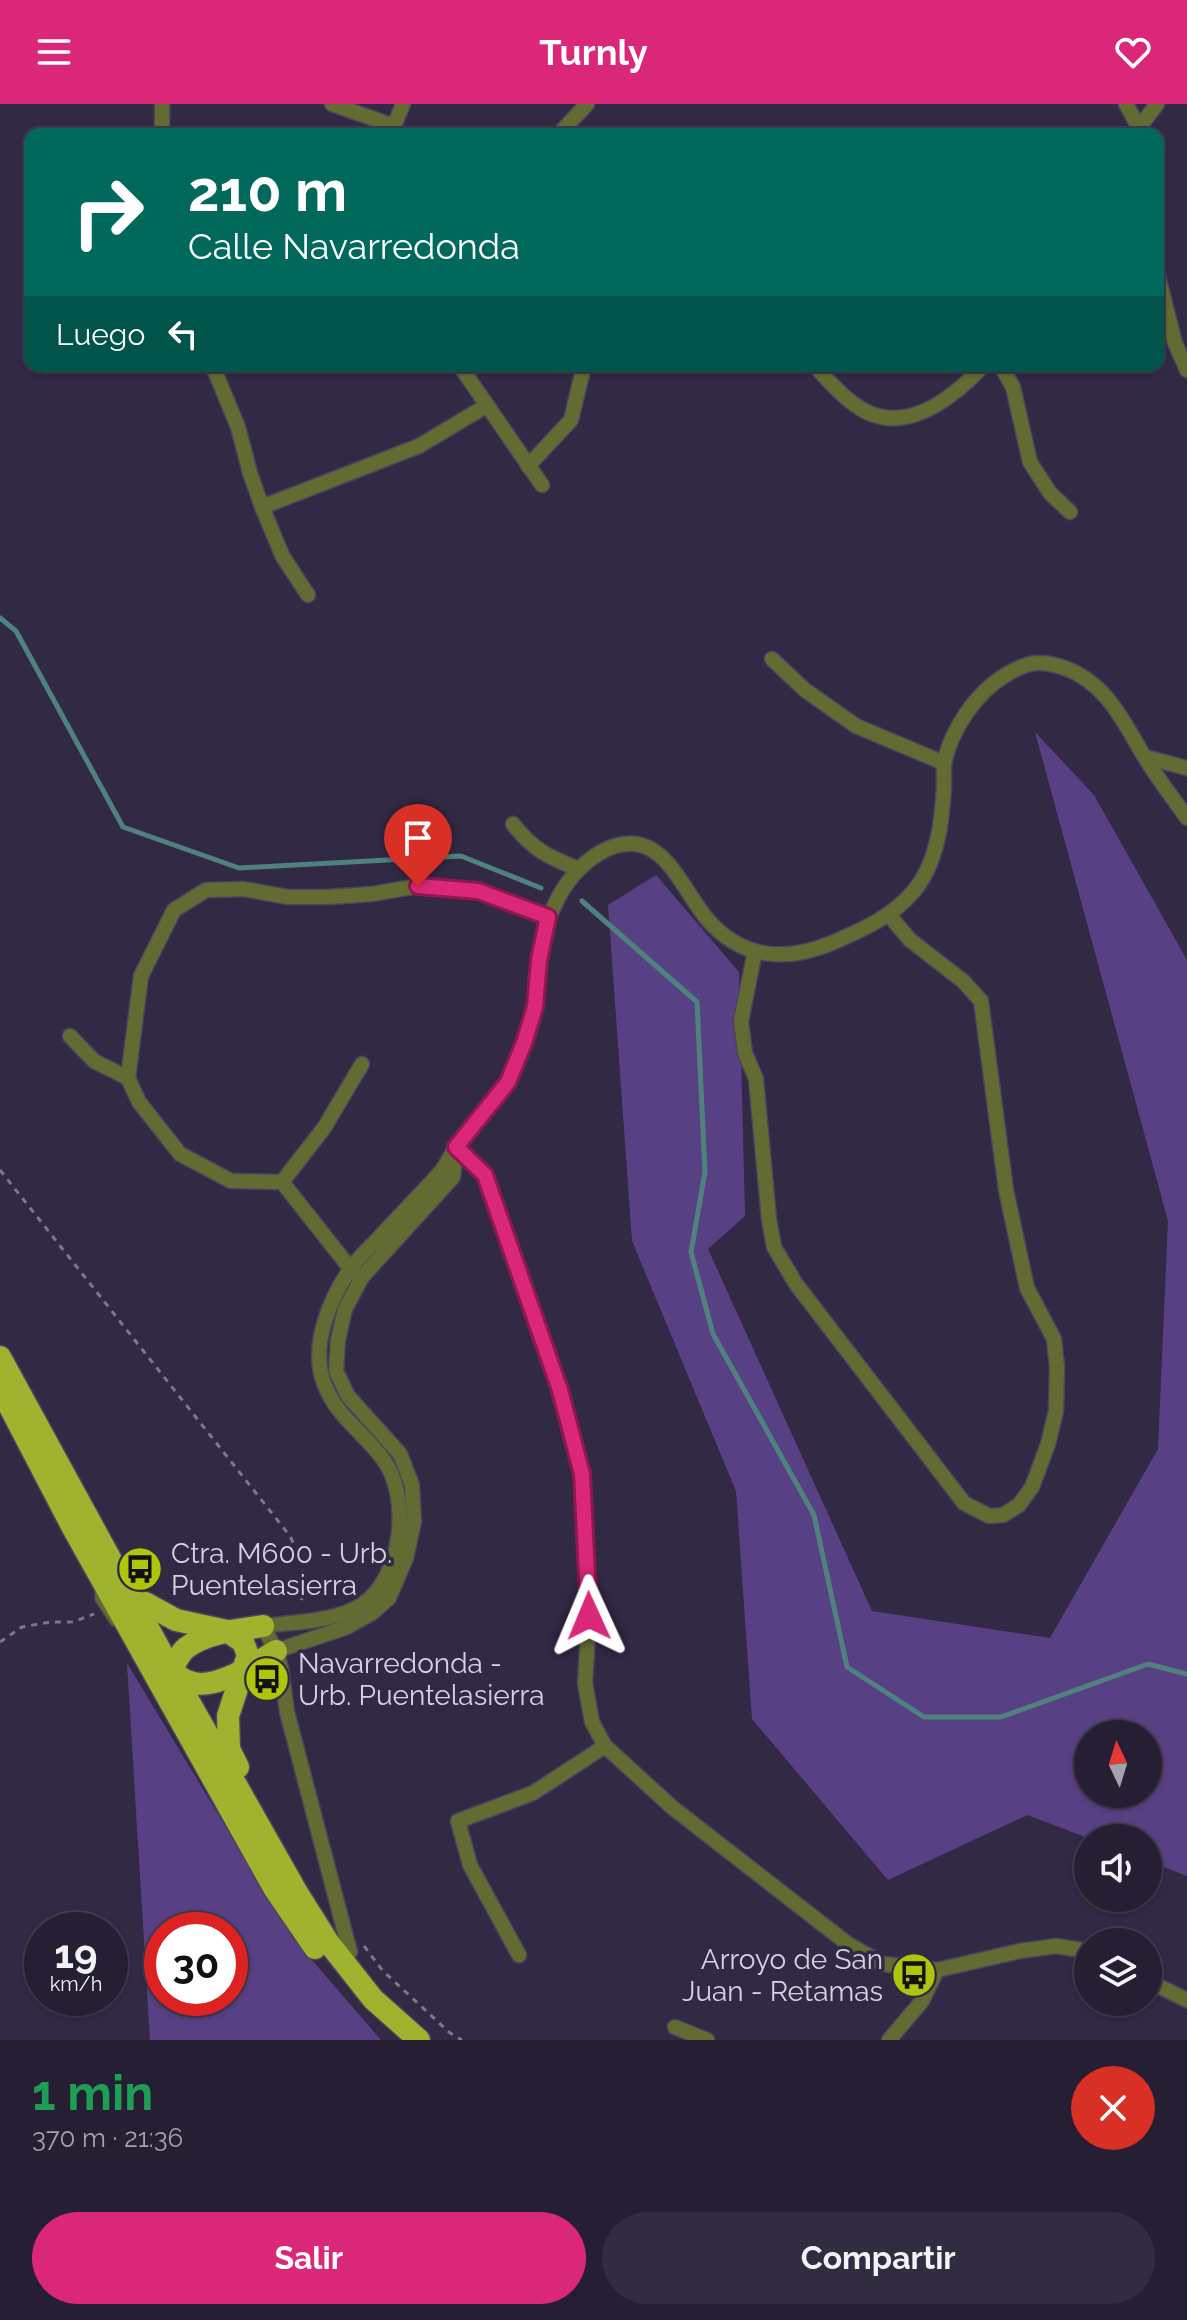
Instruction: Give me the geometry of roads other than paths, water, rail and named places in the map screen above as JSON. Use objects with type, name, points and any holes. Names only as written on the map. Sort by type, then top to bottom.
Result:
[{"type":"highway","points":[[0,1357],[171,1670],[328,1942],[373,1999],[419,2040]]},
{"type":"highway","points":[[0,1388],[73,1528],[274,1888],[317,1951],[366,2007],[403,2040]]},
{"type":"highway","points":[[73,1487],[106,1533],[170,1652],[170,1686],[195,1730],[200,1757]]},
{"type":"highway","points":[[73,1528],[82,1531],[158,1663],[189,1683],[215,1682],[242,1672],[276,1651]]},
{"type":"highway","points":[[145,1603],[176,1620],[227,1631],[243,1642],[248,1655],[228,1716],[229,1749],[278,1848],[277,1855]]},
{"type":"highway","points":[[171,1670],[184,1649],[208,1637],[263,1626]]},
{"type":"street","points":[[162,104],[162,128]]},
{"type":"street","points":[[332,104],[389,128]]},
{"type":"street","points":[[395,128],[403,104]]},
{"type":"street","points":[[565,128],[587,104]]},
{"type":"street","points":[[1126,104],[1138,128]]},
{"type":"street","points":[[1141,128],[1157,104]]},
{"type":"street","points":[[1164,300],[1175,343],[1187,370]]},
{"type":"street","points":[[215,372],[238,427],[262,507],[283,557],[308,595]]},
{"type":"street","points":[[464,372],[542,485]]},
{"type":"street","points":[[528,466],[571,420],[583,372]]},
{"type":"street","points":[[821,372],[852,403],[874,415],[900,420],[922,413],[962,388],[977,372]]},
{"type":"street","points":[[1004,372],[1013,387],[1030,462],[1050,493],[1070,512]]},
{"type":"street","points":[[262,507],[419,446],[486,406]]},
{"type":"street","points":[[772,659],[805,690],[856,726],[944,763]]},
{"type":"street","points":[[350,1952],[287,1712],[281,1668],[263,1626],[341,1614],[363,1604],[377,1590],[395,1556],[400,1519],[398,1489],[384,1460],[333,1403],[320,1373],[321,1336],[332,1304],[356,1273],[453,1177],[456,1147],[508,1082],[535,1007],[539,960],[548,917],[562,890],[578,869],[603,851],[633,844],[648,847],[661,855],[707,919],[724,935],[755,951],[776,956],[797,955],[852,934],[889,915],[913,892],[930,865],[940,827],[944,763],[952,737],[970,708],[994,682],[1019,667],[1035,662],[1072,670],[1093,682],[1113,704],[1187,818]]},
{"type":"street","points":[[1145,757],[1187,757]]},
{"type":"street","points":[[1145,757],[1187,768]]},
{"type":"street","points":[[513,824],[528,843],[549,857],[578,869]]},
{"type":"street","points":[[356,1273],[282,1182],[231,1181],[180,1154],[139,1102],[128,1078],[141,976],[174,910],[206,890],[244,889],[288,897],[372,894],[418,886],[478,891],[548,917]]},
{"type":"street","points":[[755,951],[741,1021],[745,1053],[756,1079],[774,1247],[796,1284],[964,1503],[989,1516],[1003,1515],[1019,1505],[1032,1487],[1048,1444],[1056,1411],[1054,1339],[1027,1288],[1009,1204],[981,1001],[963,981],[910,940],[889,915]]},
{"type":"street","points":[[70,1036],[94,1061],[128,1078]]},
{"type":"street","points":[[282,1182],[324,1128],[362,1064]]},
{"type":"street","points":[[456,1147],[485,1175],[560,1390],[582,1474],[589,1616],[585,1683],[592,1722],[605,1746],[673,1808],[848,1944],[883,1964],[937,1970],[1020,1951],[1056,1946],[1074,1949]]},
{"type":"street","points":[[276,1651],[347,1627],[372,1613],[389,1598],[406,1558],[414,1521],[412,1485],[400,1454],[348,1396],[336,1371],[338,1340],[356,1273]]},
{"type":"street","points":[[519,1955],[470,1865],[458,1821],[533,1793],[605,1746]]},
{"type":"street","points":[[889,2040],[922,2001],[937,1970]]},
{"type":"street","points":[[1162,1988],[1187,2000]]},
{"type":"street","points":[[675,2027],[707,2040]]},
{"type":"lane","points":[[98,1572],[99,1599],[115,1622],[131,1633]]},
{"type":"waterway","points":[[0,618],[16,631],[123,827],[239,868],[461,856],[541,888]]},
{"type":"waterway","points":[[582,901],[697,1002],[705,1172],[691,1252],[713,1334],[814,1515],[847,1667],[924,1717],[1001,1717],[1148,1664],[1187,1674]]},
{"type":"place","name":"Ctra. M600 - Urb. Puentelasierra","points":[[140,1569]]},
{"type":"place","name":"Navarredonda - Urb. Puentelasierra","points":[[267,1679]]},
{"type":"place","name":"Arroyo de San Juan - Retamas","points":[[914,1975]]}]
